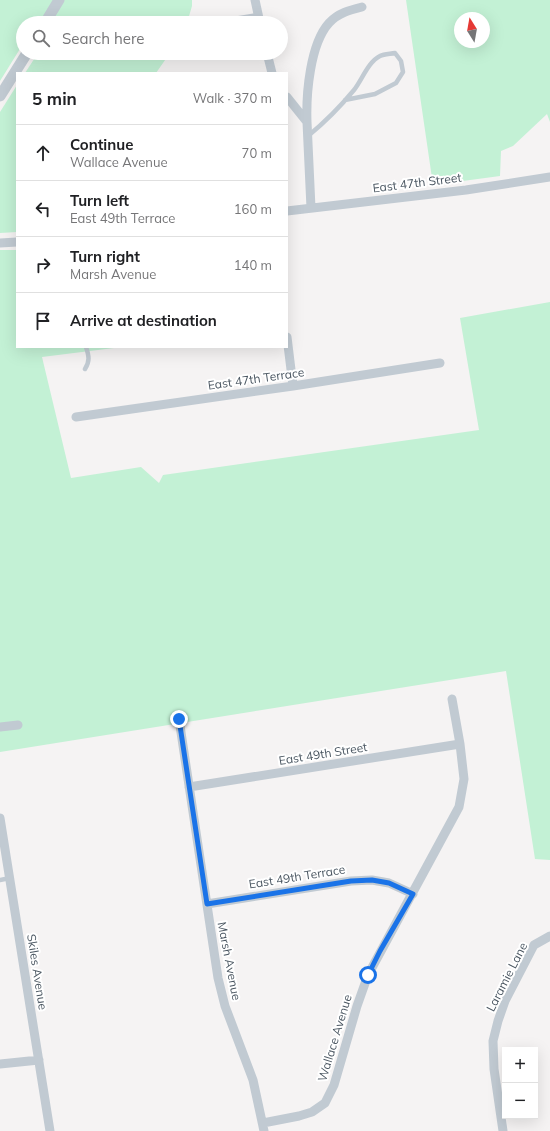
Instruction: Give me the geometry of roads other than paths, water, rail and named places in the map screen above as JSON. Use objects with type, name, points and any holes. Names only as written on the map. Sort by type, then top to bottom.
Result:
[{"type":"street","points":[[49,16],[59,0]]},
{"type":"street","points":[[255,0],[258,16]]},
{"type":"street","points":[[311,208],[307,122],[308,82],[312,64],[320,36],[329,23],[346,10],[362,7]]},
{"type":"street","points":[[0,96],[23,60]]},
{"type":"street","points":[[269,60],[272,72]]},
{"type":"street","points":[[288,98],[307,122]]},
{"type":"street","name":"East 47th Street","points":[[288,211],[466,190],[550,177]]},
{"type":"street","points":[[0,243],[16,242]]},
{"type":"street","points":[[288,345],[293,386]]},
{"type":"street","name":"East 47th Terrace","points":[[76,417],[440,363]]},
{"type":"street","name":"Wallace Avenue","points":[[264,1127],[312,1112],[325,1103],[334,1085],[357,1006],[368,975],[413,894],[458,807],[464,779],[460,744],[452,699]]},
{"type":"street","name":"Marsh Avenue","points":[[179,719],[218,978],[225,1006],[253,1080],[264,1127]]},
{"type":"street","points":[[0,728],[18,725]]},
{"type":"street","name":"East 49th Street","points":[[189,787],[460,744]]},
{"type":"street","name":"Skiles Avenue","points":[[0,818],[50,1131]]},
{"type":"street","name":"East 49th Terrace","points":[[207,904],[351,881],[372,880],[389,883],[413,894]]},
{"type":"street","name":"Laramie Lane","points":[[502,1131],[494,1069],[493,1041],[505,1001],[534,946],[550,936]]},
{"type":"street","points":[[0,1064],[39,1060]]},
{"type":"lane","points":[[308,136],[323,123],[355,89],[373,62],[380,55],[395,53],[401,61],[403,72],[396,83],[376,94],[345,100]]},
{"type":"lane","points":[[85,369],[88,364],[89,356],[86,348]]},
{"type":"lane","points":[[0,880],[10,878]]}]
